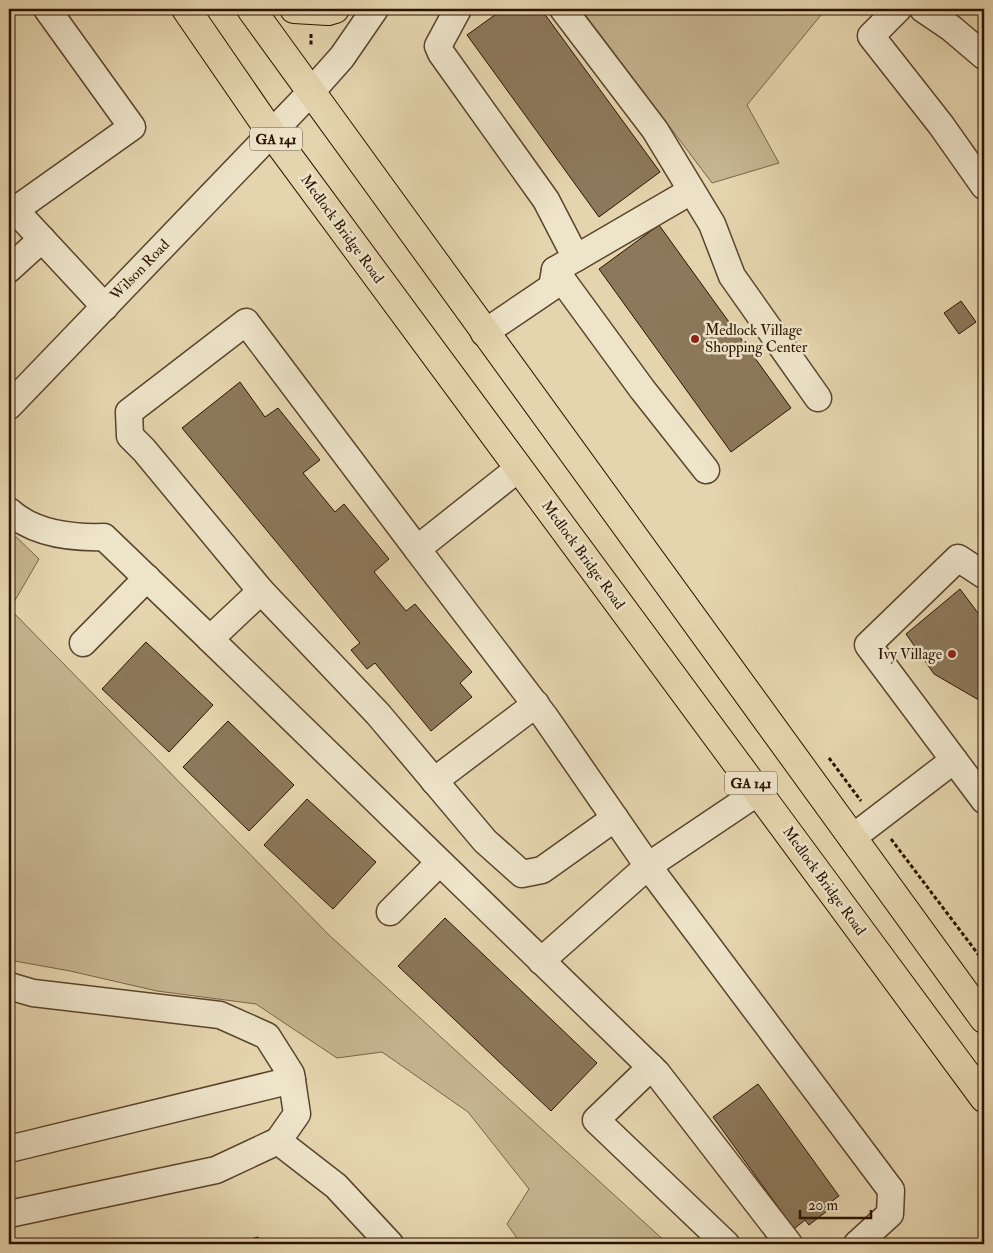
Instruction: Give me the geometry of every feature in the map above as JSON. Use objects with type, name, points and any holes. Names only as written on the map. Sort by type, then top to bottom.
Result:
[{"type":"highway","name":"Medlock Bridge Road","points":[[186,9],[272,134],[984,1098]]},
{"type":"highway","name":"GA 141","points":[[251,9],[484,333],[984,1020]]},
{"type":"highway","points":[[294,9],[328,11],[335,9]]},
{"type":"street","points":[[47,9],[132,127],[12,206],[104,306]]},
{"type":"street","name":"Wilson Road","points":[[9,406],[310,93],[342,57],[375,9]]},
{"type":"street","points":[[458,9],[438,46],[441,53],[546,200],[565,264],[642,389],[706,470]]},
{"type":"street","points":[[562,9],[655,130],[712,224],[732,276],[818,398]]},
{"type":"street","points":[[898,9],[871,36],[941,125],[984,186]]},
{"type":"street","points":[[923,9],[951,28],[984,56]]},
{"type":"street","points":[[484,333],[552,287],[565,264],[691,191]]},
{"type":"street","points":[[9,269],[42,239]]},
{"type":"street","points":[[614,818],[542,870],[522,874],[485,841],[378,714],[261,591],[144,450],[130,436],[129,412],[246,322],[536,704],[648,866],[890,1190],[890,1214],[857,1244]]},
{"type":"street","points":[[417,549],[519,468]]},
{"type":"street","points":[[9,511],[20,521],[57,534],[80,538],[104,537],[651,1067],[783,1243]]},
{"type":"street","points":[[984,575],[958,558],[868,645],[984,800]]},
{"type":"street","points":[[83,643],[147,578]]},
{"type":"street","points":[[210,638],[261,591]]},
{"type":"street","points":[[434,781],[536,704]]},
{"type":"street","points":[[852,838],[954,760]]},
{"type":"street","points":[[541,961],[648,866],[758,792]]},
{"type":"street","points":[[390,912],[439,863]]},
{"type":"street","points":[[9,986],[33,993],[220,1015],[267,1036],[291,1074],[297,1114],[278,1141],[216,1170],[9,1214]]},
{"type":"street","points":[[651,1067],[596,1120],[726,1244]]},
{"type":"street","points":[[9,1148],[292,1080]]},
{"type":"street","points":[[278,1141],[336,1186],[390,1244]]},
{"type":"shaded area","points":[[581,9],[826,9],[747,105],[779,163],[712,183]]},
{"type":"shaded area","points":[[9,530],[39,559],[10,609],[329,935],[668,1244],[521,1244],[507,1224],[529,1189],[468,1112],[382,1052],[337,1058],[256,1004],[157,991],[70,971],[9,960]]},
{"type":"building","points":[[503,9],[541,9],[660,172],[599,217],[467,35]]},
{"type":"building","name":"Medlock Village Shopping Center","points":[[659,225],[791,408],[731,452],[599,269]]},
{"type":"building","points":[[961,301],[976,322],[959,334],[944,313]]},
{"type":"building","points":[[240,382],[265,417],[278,408],[320,460],[303,473],[335,512],[344,504],[389,559],[374,572],[406,611],[415,604],[472,672],[460,683],[472,697],[431,731],[375,663],[367,669],[351,650],[360,643],[182,428]]},
{"type":"building","name":"Ivy Village","points":[[960,589],[984,621],[984,703],[934,674],[906,634]]},
{"type":"building","points":[[146,642],[213,705],[169,752],[102,689]]},
{"type":"building","points":[[228,721],[294,785],[249,831],[183,767]]},
{"type":"building","points":[[307,799],[376,862],[333,909],[264,845]]},
{"type":"building","points":[[445,918],[597,1063],[551,1111],[398,966]]},
{"type":"building","points":[[758,1084],[839,1196],[828,1204],[831,1208],[809,1225],[805,1220],[794,1229],[713,1117]]},
{"type":"building","points":[[258,1237],[259,1244],[233,1244]]},
{"type":"building","points":[[294,1241],[295,1244],[280,1244]]},
{"type":"place","name":"Medlock Village Shopping Center","points":[[695,339]]},
{"type":"place","name":"Ivy Village","points":[[952,654]]}]
